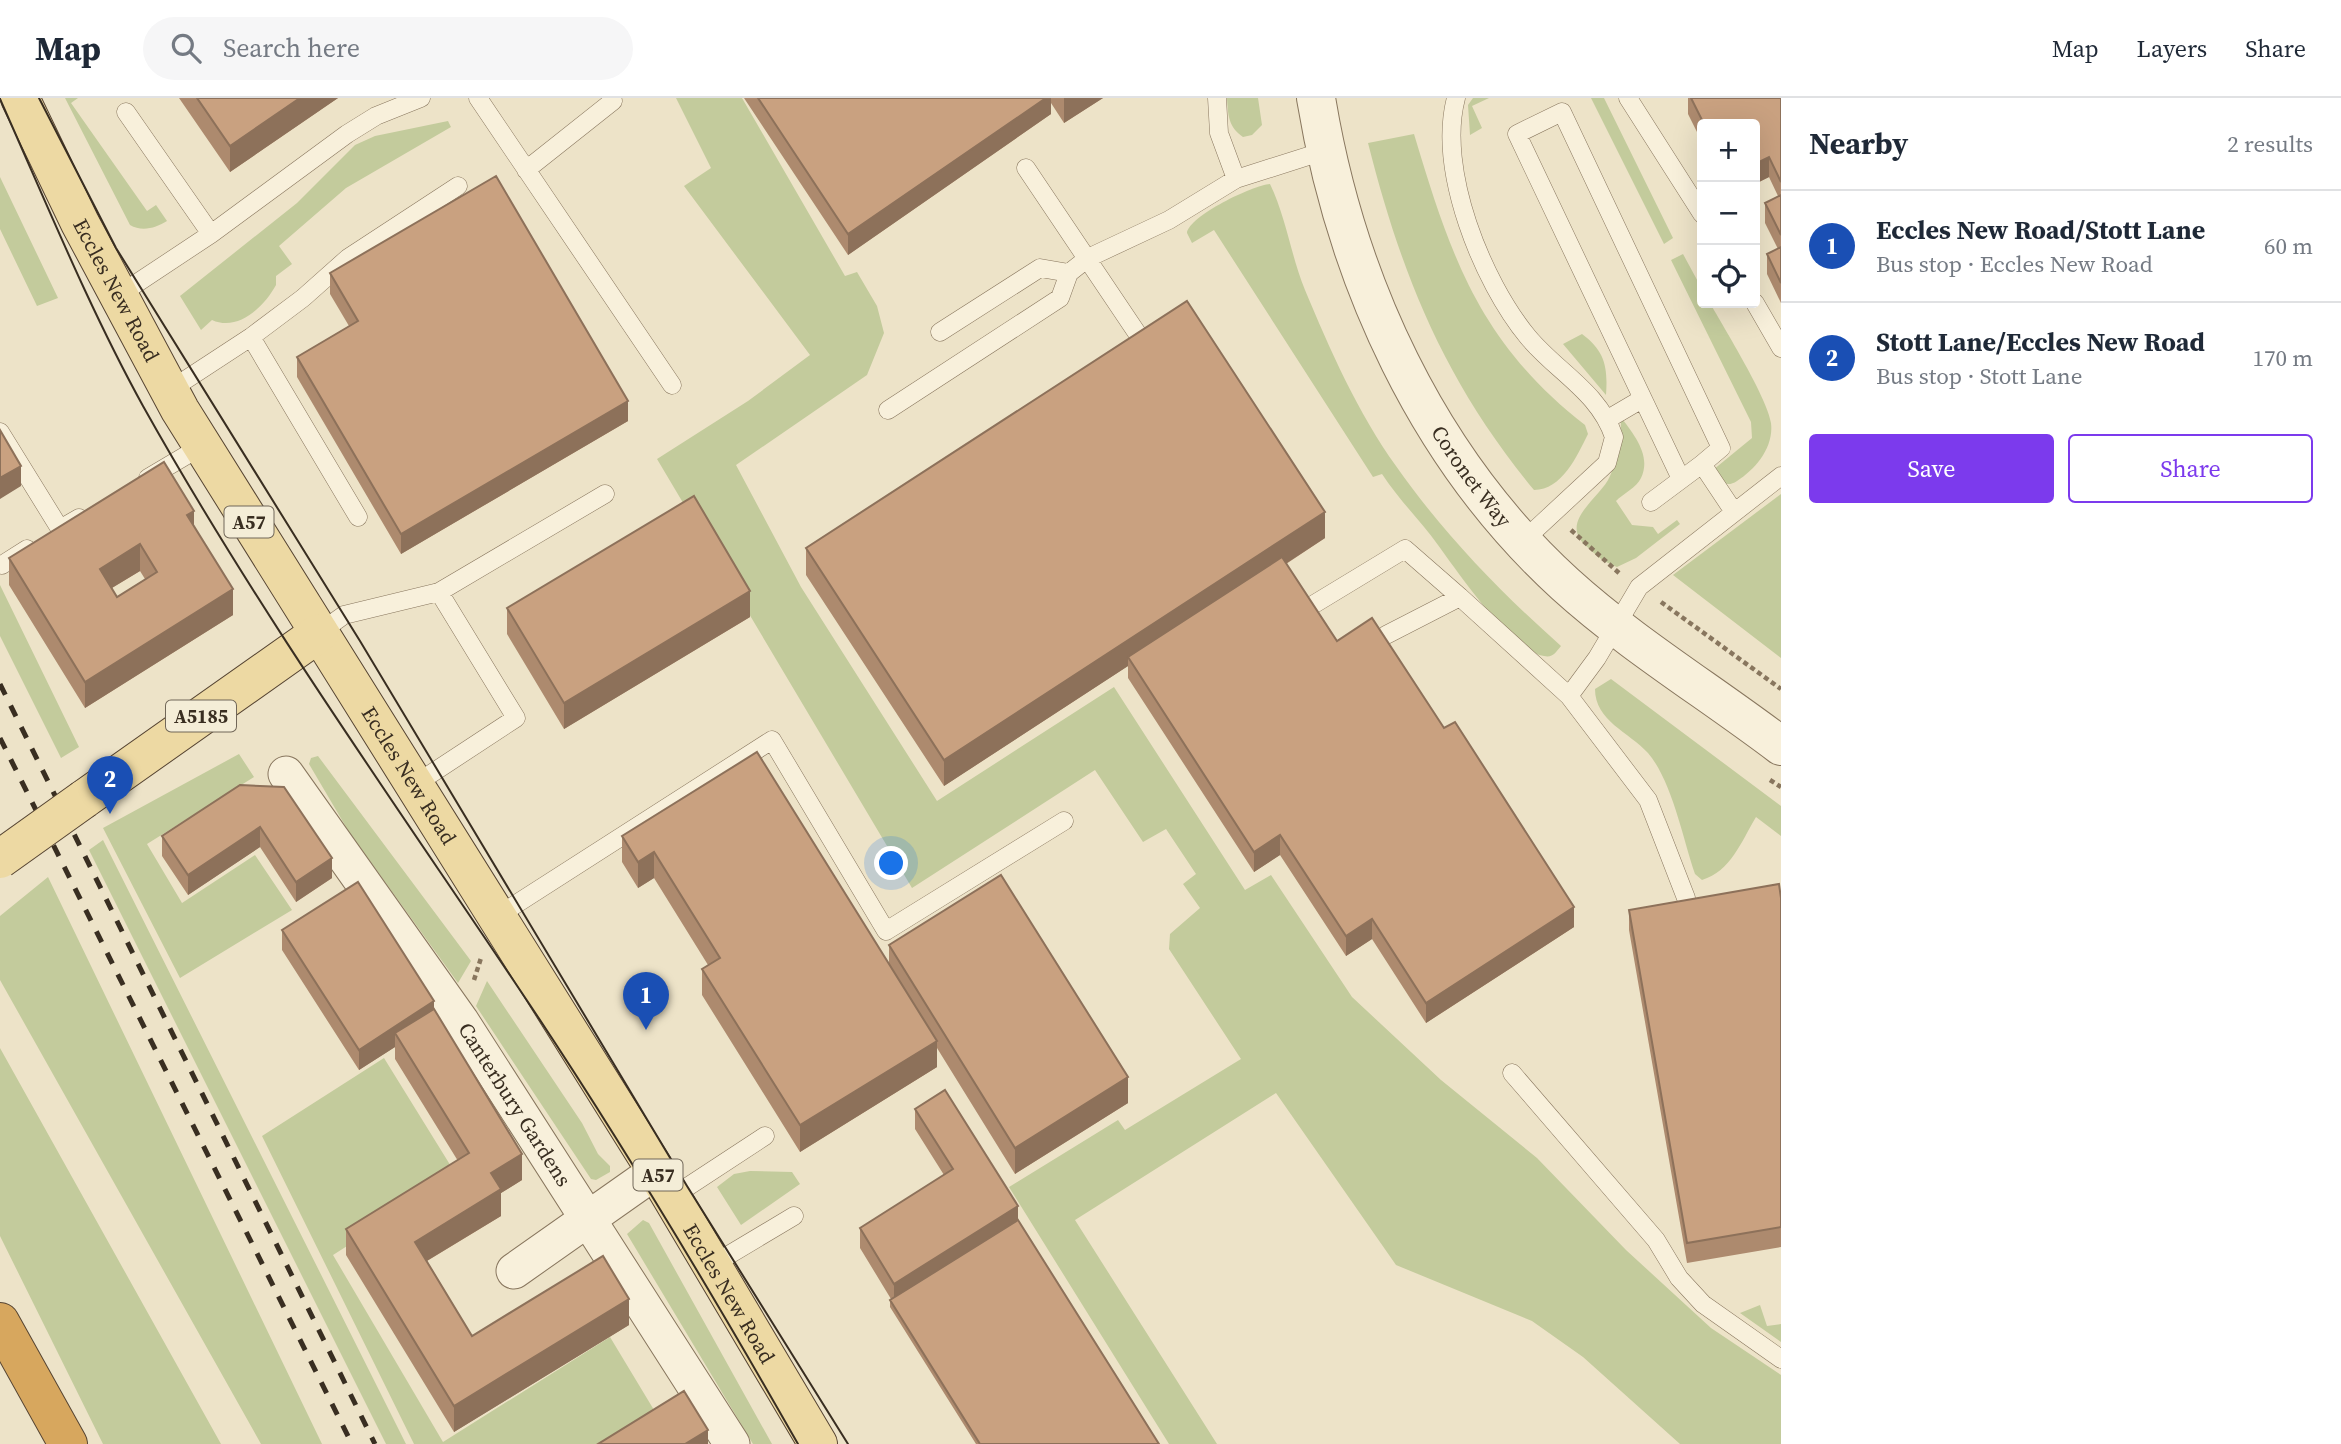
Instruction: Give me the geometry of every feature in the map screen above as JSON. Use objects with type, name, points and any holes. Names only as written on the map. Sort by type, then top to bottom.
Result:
[{"type":"highway","points":[[0,1322],[68,1444]]},
{"type":"highway","points":[[0,1352],[43,1444]]},
{"type":"main road","name":"Eccles New Road","points":[[20,98],[80,223],[202,446],[664,1184],[818,1444]]},
{"type":"main road","name":"A5185","points":[[0,859],[319,633]]},
{"type":"street","name":"Coronet Way","points":[[1316,98],[1324,151],[1334,192],[1358,265],[1415,394],[1456,461],[1522,542],[1567,585],[1781,746]]},
{"type":"street","name":"Canterbury Gardens","points":[[286,774],[461,1021],[732,1444]]},
{"type":"street","points":[[514,1271],[589,1220],[664,1184]]},
{"type":"lane","points":[[119,295],[211,234],[347,134],[376,116],[421,98]]},
{"type":"lane","points":[[478,98],[672,385]]},
{"type":"lane","points":[[1217,98],[1219,133],[1236,179]]},
{"type":"lane","points":[[1456,98],[1453,110],[1454,178],[1460,208],[1481,253],[1500,293],[1528,337],[1599,404],[1614,436],[1607,463],[1522,542]]},
{"type":"lane","points":[[1628,98],[1697,206]]},
{"type":"lane","points":[[526,170],[613,101]]},
{"type":"lane","points":[[1651,502],[1681,480],[1702,464],[1721,448],[1562,112],[1517,134],[1681,480]]},
{"type":"lane","points":[[126,113],[211,234]]},
{"type":"lane","points":[[888,410],[1060,298],[1069,273],[1088,258],[1168,220],[1236,179],[1324,151]]},
{"type":"lane","points":[[1027,168],[1146,348]]},
{"type":"lane","points":[[170,390],[251,337],[303,298],[348,258],[458,186]]},
{"type":"lane","points":[[940,332],[1040,268],[1069,273]]},
{"type":"lane","points":[[1758,308],[1781,348]]},
{"type":"lane","points":[[251,337],[358,517]]},
{"type":"lane","points":[[1608,419],[1642,399]]},
{"type":"lane","points":[[0,432],[49,536]]},
{"type":"lane","points":[[130,488],[202,446]]},
{"type":"lane","points":[[1702,464],[1734,512]]},
{"type":"lane","points":[[1569,696],[1597,659],[1639,587],[1781,475]]},
{"type":"lane","points":[[319,633],[344,615],[439,592],[605,494]]},
{"type":"lane","points":[[2,565],[95,509]]},
{"type":"lane","points":[[1311,606],[1405,549],[1569,696],[1648,800],[1686,898]]},
{"type":"lane","points":[[414,785],[516,718],[439,592]]},
{"type":"lane","points":[[1386,635],[1460,597]]},
{"type":"lane","points":[[493,914],[772,740],[886,931],[1064,821]]},
{"type":"lane","points":[[1512,1073],[1656,1240],[1679,1278],[1703,1304],[1781,1359]]},
{"type":"lane","points":[[664,1184],[765,1136]]},
{"type":"lane","points":[[712,1265],[794,1216]]},
{"type":"path","points":[[1578,537],[1627,579]]},
{"type":"path","points":[[1664,604],[1781,690]]},
{"type":"path","points":[[461,1021],[493,914]]},
{"type":"green space","points":[[65,98],[78,98],[71,103],[147,211],[156,205],[167,221],[149,228],[130,225]]},
{"type":"green space","points":[[676,98],[742,98],[845,276],[857,272],[877,306],[884,333],[867,375],[736,465],[801,587],[937,801],[1114,687],[1245,890],[1271,875],[1352,997],[1441,1080],[1537,1158],[1626,1250],[1711,1328],[1781,1375],[1781,1444],[1680,1444],[1583,1357],[1532,1321],[1396,1265],[1276,1093],[1075,1220],[1217,1444],[1169,1444],[1009,1187],[1118,1120],[1125,1130],[1241,1059],[1169,949],[1170,934],[1200,908],[1183,884],[1196,874],[1166,829],[1143,842],[1095,770],[912,888],[657,459],[748,401],[810,355],[684,186],[711,168]]},
{"type":"green space","points":[[1227,98],[1258,98],[1262,125],[1252,135],[1243,137],[1234,129]]},
{"type":"green space","points":[[1473,98],[1489,98],[1472,106],[1482,128],[1470,135],[1468,105]]},
{"type":"green space","points":[[1591,98],[1604,98],[1673,238],[1664,244]]},
{"type":"green space","points":[[448,121],[451,127],[346,188],[279,246],[292,264],[276,276],[276,285],[257,309],[231,323],[212,320],[201,330],[180,296],[297,203],[355,145],[375,136]]},
{"type":"green space","points":[[1414,134],[1456,258],[1494,329],[1519,362],[1549,394],[1585,425],[1588,434],[1573,461],[1560,478],[1544,488],[1534,490],[1475,409],[1430,326],[1412,283],[1381,192],[1368,143]]},
{"type":"green space","points":[[0,177],[58,298],[37,306],[0,229]]},
{"type":"green space","points":[[1270,184],[1305,290],[1369,425],[1414,491],[1453,538],[1516,605],[1561,646],[1552,655],[1544,656],[1531,651],[1501,626],[1382,474],[1373,477],[1214,230],[1192,243],[1187,233],[1198,218],[1237,195]]},
{"type":"green space","points":[[1683,254],[1697,280],[1697,308],[1713,308],[1754,381],[1768,412],[1771,432],[1767,449],[1757,464],[1733,483],[1726,484],[1713,470],[1752,438],[1751,422],[1671,260]]},
{"type":"green space","points":[[1582,334],[1596,347],[1603,360],[1606,395],[1563,344]]},
{"type":"green space","points":[[1621,417],[1640,445],[1644,469],[1636,484],[1616,501],[1632,525],[1653,527],[1658,534],[1677,520],[1680,524],[1636,558],[1617,567],[1585,545],[1578,536],[1577,527],[1584,509],[1605,484],[1613,469],[1619,447]]},
{"type":"green space","points":[[1781,494],[1781,658],[1673,575]]},
{"type":"green space","points":[[0,585],[79,747],[61,758],[0,636]]},
{"type":"green space","points":[[1611,679],[1781,806],[1781,836],[1756,817],[1721,870],[1702,880],[1695,874],[1664,779],[1648,753],[1607,718],[1596,700],[1595,689]]},
{"type":"green space","points":[[239,754],[254,777],[147,844],[182,903],[255,855],[292,910],[180,978],[103,828]]},
{"type":"green space","points":[[318,756],[471,961],[458,983],[349,832],[309,764],[311,758]]},
{"type":"green space","points":[[103,840],[406,1444],[386,1444],[89,850]]},
{"type":"green space","points":[[48,877],[322,1444],[261,1444],[0,980],[0,916]]},
{"type":"green space","points":[[487,981],[582,1123],[598,1154],[610,1166],[610,1172],[596,1180],[591,1179],[476,1006]]},
{"type":"green space","points":[[0,1048],[221,1444],[103,1444],[0,1236]]},
{"type":"green space","points":[[384,1058],[457,1176],[333,1255],[443,1442],[610,1337],[654,1410],[598,1444],[414,1444],[262,1136]]},
{"type":"green space","points":[[750,1171],[792,1172],[800,1184],[741,1225],[717,1187],[734,1174]]},
{"type":"green space","points":[[643,1220],[649,1223],[772,1444],[753,1444],[627,1234]]},
{"type":"green space","points":[[1760,1305],[1767,1326],[1781,1324],[1781,1342],[1740,1313]]},
{"type":"building","points":[[197,98],[300,98],[230,146]]},
{"type":"building","points":[[758,98],[1046,98],[848,234]]},
{"type":"building","points":[[1691,98],[1781,98],[1781,182],[1769,157],[1760,162],[1760,119],[1702,119]]},
{"type":"building","points":[[496,176],[628,401],[401,534],[297,357],[358,321],[330,273]]},
{"type":"building","points":[[1781,195],[1781,235],[1765,203]]},
{"type":"building","points":[[1781,247],[1781,283],[1767,254]]},
{"type":"building","points":[[1187,301],[1325,512],[944,760],[806,548]]},
{"type":"building","points":[[0,430],[21,466],[0,478]]},
{"type":"building","points":[[164,462],[194,511],[187,515],[233,589],[85,682],[9,558]],"holes":[[[140,544],[157,572],[117,597],[100,569]]]},
{"type":"building","points":[[694,496],[750,591],[564,703],[507,608]]},
{"type":"building","points":[[1282,557],[1337,641],[1372,618],[1444,728],[1455,722],[1574,907],[1426,1003],[1372,919],[1346,936],[1280,835],[1254,852],[1128,657]]},
{"type":"building","points":[[757,752],[937,1041],[800,1125],[702,969],[720,958],[654,852],[638,862],[622,836]]},
{"type":"building","points":[[240,785],[284,787],[332,858],[296,882],[260,827],[188,875],[162,836]]},
{"type":"building","points":[[1001,875],[1128,1077],[1015,1148],[889,945]]},
{"type":"building","points":[[358,882],[434,1001],[359,1050],[282,930]]},
{"type":"building","points":[[1779,884],[1781,1227],[1687,1243],[1629,910]]},
{"type":"building","points":[[434,1009],[522,1154],[491,1173],[501,1189],[415,1242],[472,1336],[603,1256],[629,1299],[454,1406],[346,1229],[469,1153],[395,1033]]},
{"type":"building","points":[[945,1090],[1018,1206],[894,1284],[860,1228],[953,1169],[915,1109]]},
{"type":"building","points":[[1018,1220],[1159,1444],[980,1444],[890,1300]]},
{"type":"building","points":[[684,1391],[708,1430],[685,1444],[598,1444]]},
{"type":"tram line","points":[[39,98],[116,248],[360,641],[687,1186],[848,1444]]},
{"type":"tram line","points":[[0,99],[104,331],[188,484],[284,638],[536,1014],[638,1173],[798,1444]]},
{"type":"railway","points":[[0,684],[375,1444]]},
{"type":"railway","points":[[0,738],[352,1444]]},
{"type":"place","name":"Stott Lane/Eccles New Road","points":[[110,814]]},
{"type":"place","name":"Eccles New Road/Stott Lane","points":[[646,1030]]}]
